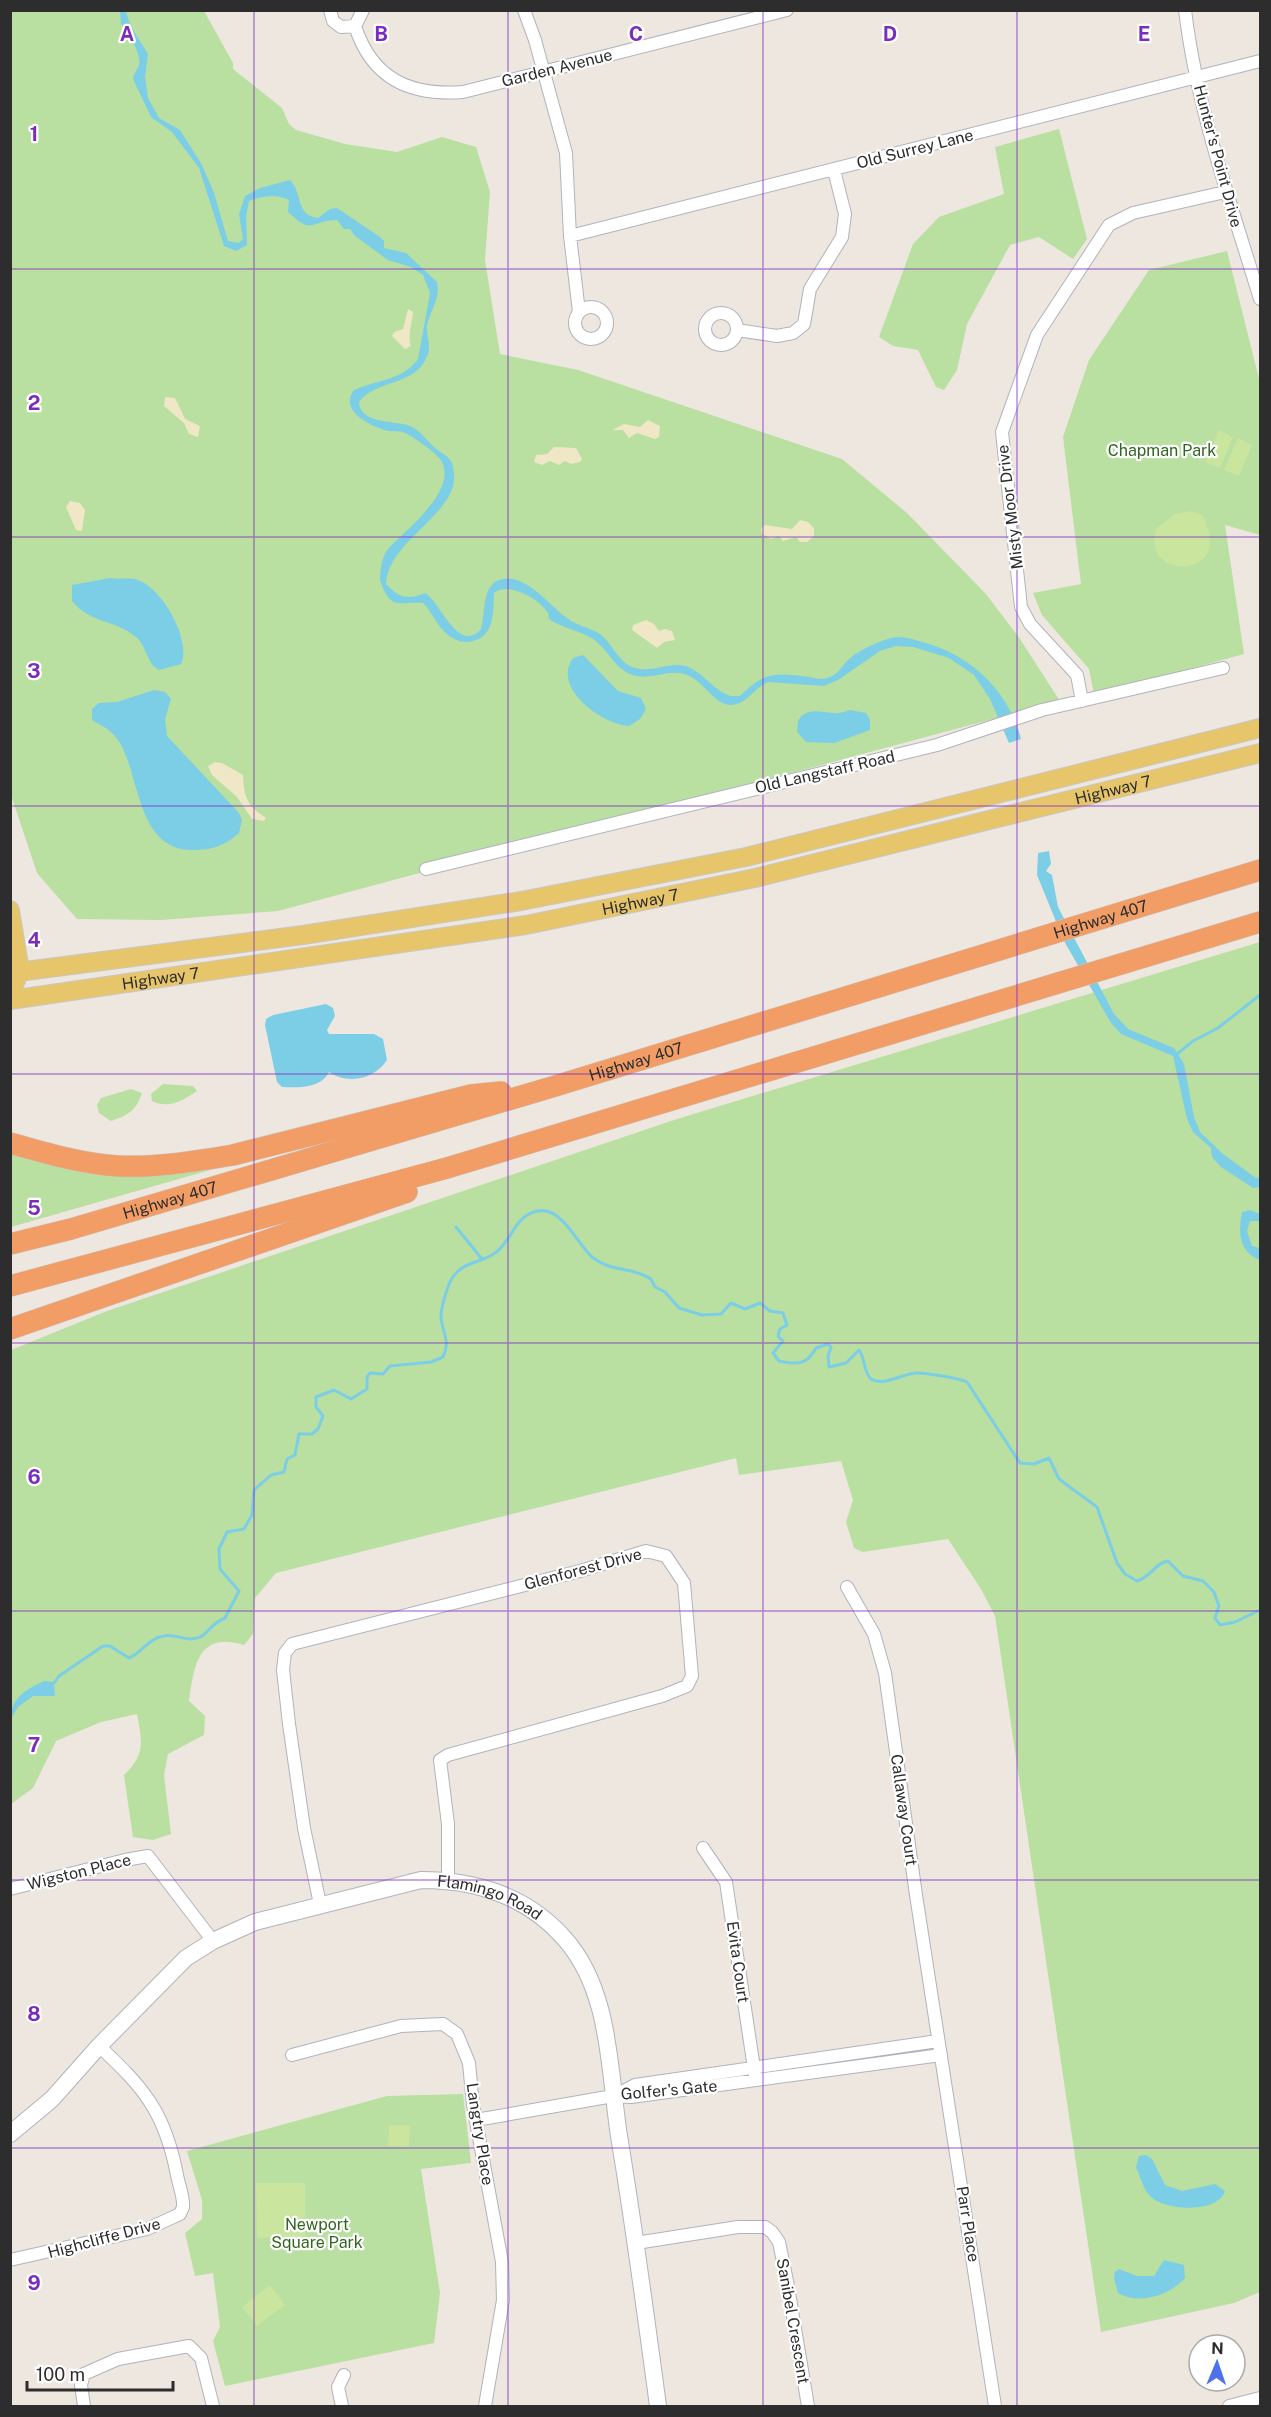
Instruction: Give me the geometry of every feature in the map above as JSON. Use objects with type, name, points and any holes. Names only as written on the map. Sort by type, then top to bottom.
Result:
[{"type":"highway","name":"Highway 407","points":[[10,1244],[71,1229],[552,1087],[1260,870]]},
{"type":"highway","points":[[10,1286],[214,1233],[522,1145],[1260,922]]},
{"type":"highway","points":[[10,1143],[58,1156],[118,1166],[195,1162],[233,1155],[471,1095],[552,1087]]},
{"type":"highway","points":[[10,1329],[179,1269],[404,1194],[522,1145]]},
{"type":"main road","name":"Highway 7","points":[[12,988],[349,928],[521,901],[735,859],[1260,728]]},
{"type":"main road","name":"Highway 7","points":[[12,988],[526,925],[755,878],[1260,753]]},
{"type":"main road","points":[[10,910],[12,988]]},
{"type":"street","points":[[330,10],[337,24],[346,28],[355,26],[363,10]]},
{"type":"street","points":[[524,10],[544,71],[566,153],[570,236],[579,312]]},
{"type":"street","name":"Garden Avenue","points":[[355,26],[363,42],[388,76],[398,84],[418,91],[442,93],[463,92],[787,10]]},
{"type":"street","name":"Hunter's Point Drive","points":[[1185,10],[1189,51],[1225,192],[1260,299]]},
{"type":"street","name":"Old Surrey Lane","points":[[570,236],[1260,61]]},
{"type":"street","points":[[737,330],[777,336],[793,333],[804,324],[810,289],[842,237],[844,214],[834,170]]},
{"type":"street","name":"Misty Moor Drive","points":[[1082,701],[1077,675],[1030,624],[1021,608],[1002,432],[1037,335],[1109,225],[1133,213],[1225,192]]},
{"type":"street","name":"Old Langstaff Road","points":[[426,869],[937,745],[997,723],[1223,668]]},
{"type":"street","name":"Glenforest Drive","points":[[320,1904],[304,1828],[287,1713],[283,1670],[285,1653],[292,1644],[580,1571],[646,1551],[666,1556],[684,1583],[692,1676],[687,1686],[662,1696],[448,1755],[440,1760],[447,1813],[448,1880]]},
{"type":"street","name":"Callaway Court","points":[[847,1587],[874,1634],[885,1674],[938,2041]]},
{"type":"street","name":"Evita Court","points":[[703,1848],[726,1882],[756,2082]]},
{"type":"street","name":"Wigston Place","points":[[10,1889],[148,1856],[213,1941]]},
{"type":"street","name":"Flamingo Road","points":[[10,2134],[52,2099],[99,2046],[186,1958],[213,1941],[255,1922],[421,1880],[448,1880],[490,1888],[529,1909],[564,1938],[591,1981],[609,2051],[613,2096],[658,2406]]},
{"type":"street","name":"Langtry Place","points":[[292,2055],[401,2026],[443,2024],[457,2034],[469,2063],[476,2120],[504,2281],[485,2406]]},
{"type":"street","name":"Parr Place","points":[[938,2041],[995,2406]]},
{"type":"street","name":"Golfer's Gate","points":[[613,2096],[635,2085],[938,2041]]},
{"type":"street","name":"Highcliffe Drive","points":[[10,2260],[147,2229],[180,2214],[183,2207],[172,2148],[159,2114],[135,2080],[99,2046]]},
{"type":"street","name":"Golfer's Gate","points":[[613,2096],[631,2097],[756,2082],[940,2055]]},
{"type":"street","points":[[476,2120],[613,2096]]},
{"type":"street","name":"Sanibel Crescent","points":[[636,2243],[738,2227],[765,2227],[772,2232],[779,2242],[808,2406]]},
{"type":"street","points":[[84,2406],[81,2385],[84,2374],[118,2359],[189,2346],[201,2358],[213,2406]]},
{"type":"street","points":[[342,2406],[338,2387],[344,2375]]},
{"type":"street","points":[[1229,2406],[1260,2398]]},
{"type":"green space","points":[[10,11],[204,11],[233,63],[233,69],[282,108],[289,124],[296,130],[345,144],[397,152],[442,137],[476,147],[490,192],[485,260],[500,354],[578,370],[842,459],[907,513],[986,594],[1020,639],[1060,701],[278,911],[161,920],[77,919],[37,873],[11,795]]},
{"type":"green space","points":[[1059,129],[1087,239],[1073,259],[1039,237],[1010,245],[967,324],[957,370],[944,390],[936,387],[918,350],[893,346],[879,337],[913,244],[939,217],[1004,194],[995,147]]},
{"type":"green space","name":"Chapman Park","points":[[1227,251],[1260,383],[1260,535],[1225,525],[1244,654],[1094,695],[1089,669],[1042,615],[1033,593],[1081,584],[1063,437],[1089,360],[1149,270]]},
{"type":"green space","points":[[1219,430],[1233,437],[1220,468],[1205,462]]},
{"type":"green space","points":[[1238,438],[1252,445],[1239,476],[1224,470]]},
{"type":"green space","points":[[1190,511],[1202,515],[1210,536],[1208,551],[1200,561],[1188,566],[1175,565],[1163,560],[1156,549],[1155,533],[1158,527],[1174,514]]},
{"type":"green space","points":[[1260,942],[1260,2292],[1234,2303],[1101,2332],[995,1616],[981,1589],[948,1539],[863,1552],[854,1548],[846,1522],[853,1500],[841,1461],[739,1475],[736,1458],[276,1573],[255,1598],[253,1634],[244,1645],[229,1642],[217,1643],[208,1647],[201,1654],[197,1663],[189,1701],[205,1716],[204,1735],[168,1754],[164,1775],[171,1834],[153,1840],[133,1837],[124,1775],[136,1761],[141,1747],[137,1714],[101,1722],[56,1741],[33,1788],[11,1804],[11,1350],[107,1311],[677,1119]]},
{"type":"green space","points":[[163,1084],[193,1086],[197,1091],[175,1103],[164,1104],[152,1101],[151,1094]]},
{"type":"green space","points":[[131,1089],[142,1093],[131,1111],[111,1121],[99,1113],[97,1105],[101,1098]]},
{"type":"green space","points":[[11,1153],[238,1162],[11,1227]]},
{"type":"green space","name":"Newport Square Park","points":[[463,2094],[471,2163],[421,2169],[440,2293],[434,2343],[225,2386],[213,2341],[220,2327],[213,2273],[195,2276],[185,2233],[202,2219],[202,2200],[187,2151],[387,2096]]},
{"type":"green space","points":[[389,2125],[410,2125],[409,2147],[388,2146]]},
{"type":"green space","points":[[256,2183],[305,2183],[305,2237],[257,2238]]},
{"type":"green space","points":[[270,2285],[285,2305],[257,2326],[242,2307]]},
{"type":"sand","points":[[408,309],[413,312],[411,346],[405,349],[392,336],[394,332],[403,329]]},
{"type":"sand","points":[[165,397],[175,398],[185,419],[200,426],[198,437],[189,434],[184,423],[164,406]]},
{"type":"sand","points":[[648,420],[660,426],[659,437],[655,439],[637,433],[629,438],[623,430],[612,430],[624,424],[640,427]]},
{"type":"sand","points":[[554,447],[576,448],[582,459],[580,462],[571,464],[565,461],[559,465],[550,461],[542,465],[534,462],[536,455],[547,454]]},
{"type":"sand","points":[[70,501],[80,503],[85,510],[82,531],[76,530],[66,507]]},
{"type":"sand","points":[[800,520],[808,522],[814,528],[814,536],[807,542],[800,542],[796,537],[783,541],[779,536],[771,539],[762,534],[761,529],[765,525],[792,529]]},
{"type":"sand","points":[[646,620],[654,624],[659,631],[665,629],[672,631],[675,640],[664,642],[657,648],[632,630],[633,625]]},
{"type":"sand","points":[[215,762],[222,763],[243,775],[248,800],[266,818],[264,821],[252,819],[237,797],[212,775],[208,766]]},
{"type":"water","points":[[120,11],[126,11],[132,28],[148,54],[145,77],[148,98],[159,118],[180,130],[202,165],[214,193],[228,241],[239,243],[243,239],[239,214],[245,196],[260,188],[290,180],[306,213],[318,218],[330,209],[337,208],[380,237],[384,241],[384,248],[406,253],[437,282],[436,299],[427,326],[429,350],[423,365],[406,377],[367,394],[359,402],[365,415],[404,424],[417,430],[448,458],[453,468],[452,488],[445,502],[409,540],[390,568],[386,584],[391,589],[400,595],[409,597],[425,593],[457,631],[465,635],[473,635],[481,629],[486,599],[491,586],[503,579],[520,581],[537,592],[571,621],[600,634],[629,666],[648,669],[673,665],[685,666],[731,696],[740,696],[757,682],[771,676],[787,675],[821,679],[831,677],[857,653],[880,642],[903,637],[956,655],[985,677],[1007,705],[1021,739],[1009,743],[990,699],[974,675],[949,658],[913,647],[896,646],[880,651],[838,680],[824,686],[768,682],[746,699],[731,705],[719,701],[699,682],[681,673],[647,677],[626,672],[593,639],[550,620],[548,613],[538,602],[515,590],[500,590],[494,593],[493,615],[489,628],[480,638],[469,642],[459,641],[447,634],[423,603],[392,601],[380,580],[384,556],[437,496],[443,483],[444,471],[440,459],[411,436],[403,432],[386,431],[357,416],[350,404],[350,397],[354,390],[397,376],[418,359],[430,293],[423,275],[411,267],[388,260],[355,236],[350,229],[344,229],[337,220],[311,225],[303,224],[288,212],[289,200],[274,196],[249,201],[246,217],[247,245],[236,251],[224,246],[199,168],[172,132],[151,117],[133,79],[139,65],[138,55],[131,37],[121,24]]},
{"type":"water","points":[[110,578],[138,580],[156,593],[173,616],[179,629],[183,654],[181,664],[159,670],[151,663],[136,637],[128,631],[87,614],[72,601],[72,585]]},
{"type":"water","points":[[583,655],[618,691],[641,698],[646,709],[640,719],[629,726],[618,724],[594,712],[583,703],[569,681],[568,669],[573,658]]},
{"type":"water","points":[[154,690],[165,692],[171,699],[165,719],[167,736],[239,813],[242,820],[239,833],[218,846],[193,850],[175,847],[161,839],[143,810],[120,743],[111,732],[92,720],[92,709],[99,703],[117,702]]},
{"type":"water","points":[[850,710],[866,713],[870,720],[870,730],[834,743],[806,742],[797,732],[798,721],[805,713],[815,711],[839,713]]},
{"type":"water","points":[[1049,851],[1051,864],[1046,871],[1052,875],[1058,907],[1114,1014],[1128,1029],[1174,1048],[1184,1064],[1194,1117],[1200,1132],[1223,1154],[1256,1178],[1260,1177],[1260,1187],[1253,1188],[1221,1167],[1212,1157],[1211,1148],[1193,1132],[1187,1119],[1173,1056],[1121,1034],[1111,1023],[1064,941],[1037,875],[1038,853]]},
{"type":"water","points":[[326,1004],[333,1008],[335,1016],[327,1030],[329,1034],[374,1034],[383,1039],[387,1060],[376,1072],[361,1078],[344,1078],[329,1072],[315,1084],[303,1087],[282,1087],[277,1082],[265,1025],[266,1019],[273,1015]]},
{"type":"water","points":[[1250,1210],[1260,1214],[1260,1221],[1250,1221],[1247,1231],[1252,1246],[1260,1248],[1260,1260],[1253,1257],[1244,1247],[1240,1234],[1242,1212]]},
{"type":"water","points":[[44,1681],[54,1682],[55,1696],[33,1696],[18,1707],[11,1719],[13,1705],[21,1695]]},
{"type":"water","points":[[1146,2155],[1152,2159],[1165,2185],[1182,2191],[1215,2184],[1225,2191],[1212,2204],[1202,2207],[1178,2207],[1157,2201],[1145,2190],[1136,2167],[1139,2156]]},
{"type":"water","points":[[1164,2260],[1184,2265],[1185,2278],[1171,2290],[1144,2298],[1126,2297],[1118,2293],[1114,2278],[1115,2272],[1119,2269],[1137,2276],[1154,2276]]},
{"type":"waterway","points":[[1177,1054],[1193,1041],[1218,1028],[1260,995]]},
{"type":"waterway","points":[[54,1683],[59,1676],[103,1646],[110,1646],[129,1658],[158,1637],[168,1635],[195,1639],[225,1618],[239,1591],[220,1569],[219,1549],[227,1532],[244,1529],[252,1515],[254,1490],[271,1475],[284,1472],[287,1459],[295,1455],[299,1434],[312,1434],[318,1429],[323,1416],[316,1407],[316,1397],[334,1390],[351,1399],[367,1389],[367,1377],[370,1373],[383,1374],[390,1366],[431,1362],[443,1357],[446,1341],[441,1313],[454,1275],[465,1266],[495,1253],[520,1221],[531,1213],[541,1211],[551,1212],[559,1218],[586,1251],[599,1262],[636,1272],[651,1279],[655,1287],[665,1292],[679,1308],[702,1315],[721,1314],[731,1303],[745,1309],[760,1303],[770,1311],[783,1313],[787,1325],[780,1329],[778,1336],[783,1341],[773,1353],[779,1361],[791,1363],[805,1361],[816,1348],[828,1344],[831,1347],[828,1356],[829,1367],[846,1363],[859,1350],[869,1377],[876,1381],[887,1381],[917,1373],[967,1382],[1020,1463],[1034,1464],[1049,1458],[1059,1479],[1097,1507],[1117,1563],[1125,1574],[1137,1581],[1160,1564],[1168,1561],[1183,1576],[1203,1581],[1214,1592],[1219,1606],[1215,1618],[1220,1625],[1235,1622],[1260,1610]]},
{"type":"waterway","points":[[456,1227],[482,1259]]}]
